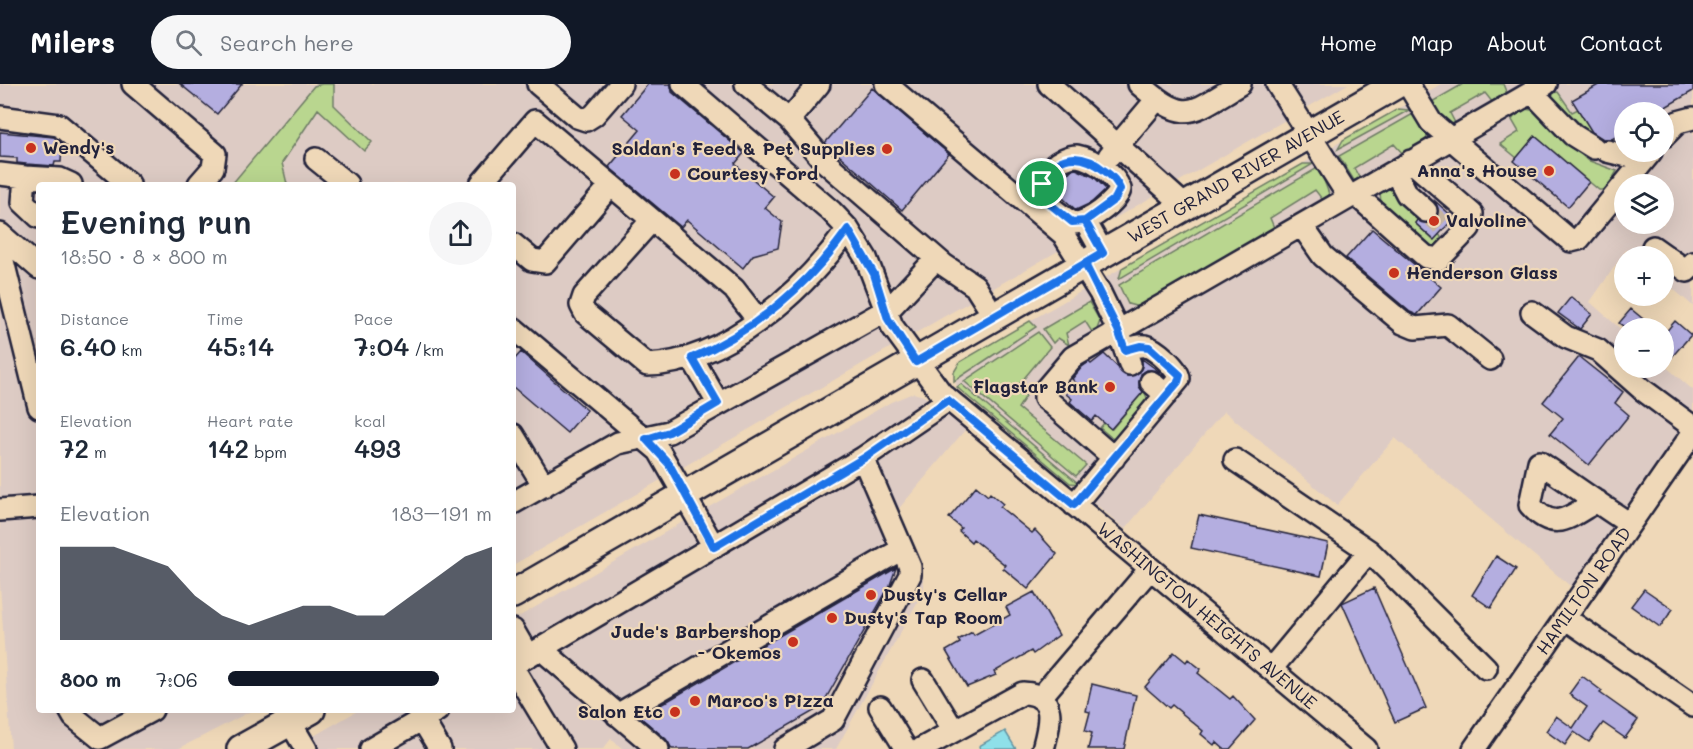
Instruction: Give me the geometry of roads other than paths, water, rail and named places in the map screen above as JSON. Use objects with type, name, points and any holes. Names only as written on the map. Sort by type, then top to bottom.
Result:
[{"type":"main road","name":"WEST GRAND RIVER AVENUE","points":[[516,592],[1397,84]]},
{"type":"main road","points":[[241,749],[300,714]]},
{"type":"street","points":[[133,84],[215,154],[216,164],[201,182]]},
{"type":"street","points":[[538,84],[577,117],[586,120],[594,115],[621,84]]},
{"type":"street","name":"WASHINGTON HEIGHTS AVENUE","points":[[683,84],[831,211],[848,229],[874,274],[885,310],[916,362],[948,400],[1366,749]]},
{"type":"street","points":[[746,84],[789,120],[824,161],[936,259],[975,286],[994,316]]},
{"type":"street","points":[[789,120],[819,84]]},
{"type":"street","points":[[886,84],[1094,259]]},
{"type":"street","points":[[1048,84],[1185,206]]},
{"type":"street","points":[[1140,84],[1172,109],[1188,111],[1198,109],[1240,84]]},
{"type":"street","points":[[1277,84],[1352,196],[1431,259],[1443,257],[1451,233],[1472,223],[1472,214],[1403,166]]},
{"type":"street","points":[[1408,84],[1431,122],[1570,242],[1579,239],[1642,162]]},
{"type":"street","points":[[1114,458],[1047,401],[1044,393],[1072,357],[1539,88],[1573,135],[1600,149],[1614,151]]},
{"type":"street","points":[[1100,167],[1157,99]]},
{"type":"street","points":[[0,117],[59,125],[127,182]]},
{"type":"street","points":[[1674,126],[1678,122],[1693,118]]},
{"type":"street","points":[[483,182],[535,121],[734,289],[758,320]]},
{"type":"street","points":[[1067,157],[1082,157],[1100,167],[1117,182],[1120,192],[1115,199],[1085,221],[1070,221],[1043,197],[1042,184],[1053,167],[1067,157]]},
{"type":"street","points":[[316,159],[344,182]]},
{"type":"street","points":[[1403,166],[1407,194],[1426,211]]},
{"type":"street","points":[[0,174],[60,179],[67,182]]},
{"type":"street","points":[[24,177],[23,202],[36,214]]},
{"type":"street","points":[[516,247],[532,260],[545,262],[611,185]]},
{"type":"street","points":[[652,220],[584,296],[582,309],[644,364],[692,358],[758,320],[807,279],[848,229]]},
{"type":"street","points":[[1074,505],[1114,458],[1159,388],[1178,382],[1179,373],[1146,346],[1128,357],[1094,259],[1085,221]]},
{"type":"street","points":[[1302,226],[1323,256],[1403,323],[1415,328],[1443,325],[1453,327],[1490,359]]},
{"type":"street","points":[[0,234],[36,265]]},
{"type":"street","points":[[0,249],[36,395]]},
{"type":"street","points":[[516,501],[618,443],[646,439],[669,432],[885,310],[900,300],[936,259]]},
{"type":"street","points":[[1674,262],[1687,271],[1693,263]]},
{"type":"street","points":[[1532,312],[1566,337],[1598,350],[1643,390],[1693,427]]},
{"type":"street","points":[[516,331],[665,457],[714,547]]},
{"type":"street","points":[[692,358],[718,403]]},
{"type":"street","points":[[524,660],[864,458],[948,400]]},
{"type":"street","name":"HAMILTON ROAD","points":[[1474,749],[1693,433]]},
{"type":"street","points":[[516,440],[544,486]]},
{"type":"street","points":[[785,749],[834,718],[909,578],[911,570],[864,458]]},
{"type":"street","points":[[1235,460],[1369,551],[1486,668]]},
{"type":"street","points":[[1597,501],[1630,524]]},
{"type":"street","points":[[0,510],[36,507]]},
{"type":"street","points":[[617,715],[902,549]]},
{"type":"street","points":[[1271,669],[1369,551]]},
{"type":"street","points":[[1040,698],[1150,569]]},
{"type":"street","points":[[1565,618],[1693,706]]},
{"type":"street","points":[[516,638],[562,749]]},
{"type":"street","points":[[524,660],[617,715],[658,749]]},
{"type":"street","points":[[922,680],[954,730]]},
{"type":"street","points":[[921,749],[1017,695],[1029,693],[1040,698],[1049,710],[1050,717],[1043,749]]},
{"type":"street","points":[[880,707],[906,749]]},
{"type":"street","points":[[72,713],[100,738],[146,713]]},
{"type":"street","points":[[300,714],[306,749]]},
{"type":"street","points":[[379,747],[430,714],[440,749]]},
{"type":"water","points":[[1005,731],[1016,749],[980,749],[979,746]]},
{"type":"tunnel","points":[[1426,211],[1445,228]]},
{"type":"place","name":"Wendy's","points":[[31,148]]},
{"type":"place","name":"Soldan's Feed & Pet Supplies","points":[[887,149]]},
{"type":"place","name":"Anna's House","points":[[1549,171]]},
{"type":"place","name":"Courtesy Ford","points":[[675,174]]},
{"type":"place","name":"Valvoline","points":[[1434,221]]},
{"type":"place","name":"Henderson Glass","points":[[1394,273]]},
{"type":"place","name":"Flagstar Bank","points":[[1110,387]]},
{"type":"place","name":"Dusty's Cellar","points":[[871,595]]},
{"type":"place","name":"Dusty's Tap Room","points":[[832,618]]},
{"type":"place","name":"Jude's Barbershop - Okemos","points":[[793,642]]},
{"type":"place","name":"Marco's Pizza","points":[[695,701]]},
{"type":"place","name":"Salon Etc","points":[[675,712]]}]
